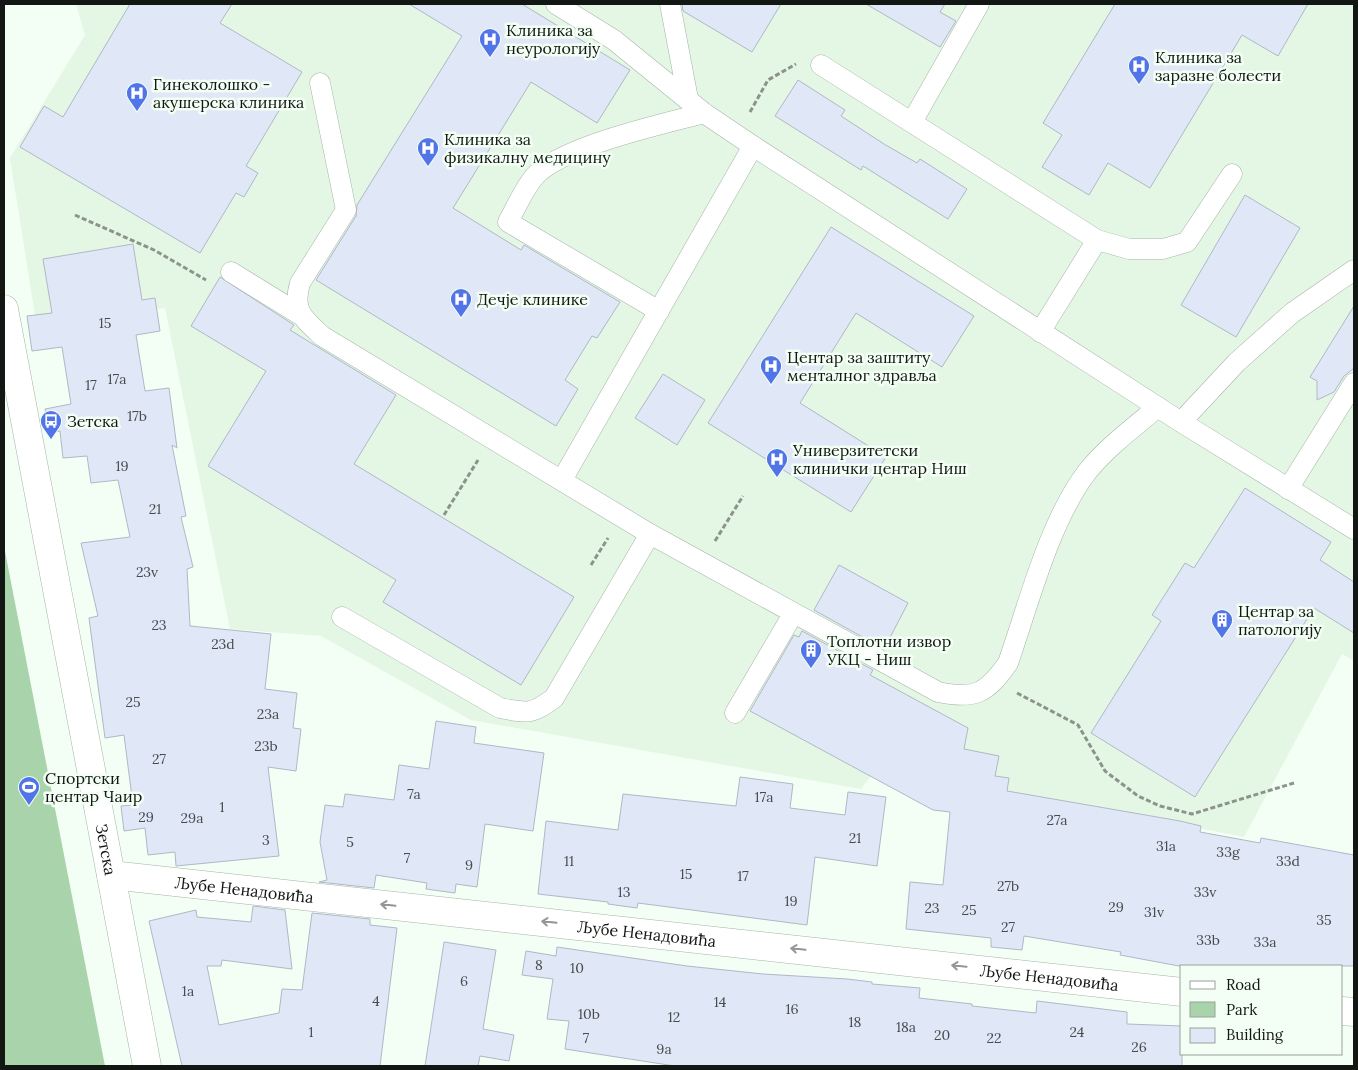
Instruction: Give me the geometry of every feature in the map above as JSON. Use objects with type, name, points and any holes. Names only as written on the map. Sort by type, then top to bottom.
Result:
[{"type":"street","name":"Зетска","points":[[4,316],[147,1066]]},
{"type":"street","name":"Љубе Ненадовића","points":[[111,875],[1180,992]]},
{"type":"lane","points":[[556,4],[614,40],[704,113],[754,146],[1158,408],[1354,529]]},
{"type":"lane","points":[[670,4],[688,99]]},
{"type":"lane","points":[[912,122],[979,4]]},
{"type":"lane","points":[[821,64],[1097,240],[1129,249],[1163,249],[1186,242],[1232,174]]},
{"type":"lane","points":[[299,314],[296,296],[300,283],[346,210],[320,83]]},
{"type":"lane","points":[[659,311],[508,222],[535,175],[567,154],[630,133],[704,113]]},
{"type":"lane","points":[[562,480],[754,146]]},
{"type":"lane","points":[[1040,332],[1097,240]]},
{"type":"lane","points":[[1181,422],[1244,356],[1292,313],[1354,270]]},
{"type":"lane","points":[[231,272],[299,314],[322,336],[650,534],[938,692],[959,696],[980,693],[994,682],[1008,663],[1060,513],[1088,471],[1158,408]]},
{"type":"lane","points":[[1288,488],[1354,383]]},
{"type":"lane","points":[[342,616],[500,708],[522,712],[538,710],[554,698],[650,534]]},
{"type":"lane","points":[[735,713],[793,614]]},
{"type":"path","points":[[736,134],[768,80],[785,69],[802,62],[821,64]]},
{"type":"path","points":[[75,215],[154,250],[206,281]]},
{"type":"path","points":[[444,515],[492,438]]},
{"type":"path","points":[[701,562],[743,496]]},
{"type":"path","points":[[994,682],[1078,725],[1105,771],[1138,796],[1160,806],[1192,814],[1294,783]]},
{"type":"shaded area","name":"Универзитетски клинички центар Ниш","points":[[76,4],[1354,4],[1354,661],[1342,654],[1244,837],[1046,798],[875,771],[861,789],[471,720],[321,636],[230,629],[165,308],[37,328],[10,158],[85,35]]},
{"type":"green space","name":"Спортски центар Чаир","points":[[4,546],[105,1066],[4,1066]]},
{"type":"building","name":"Гинеколошко - акушерска клиника","points":[[130,4],[232,4],[220,23],[302,72],[246,166],[258,173],[244,197],[236,193],[200,253],[20,147],[44,106],[63,117]]},
{"type":"building","points":[[409,4],[522,4],[630,70],[597,123],[531,82],[453,208],[521,250],[524,245],[620,302],[597,338],[592,336],[565,380],[578,389],[556,426],[316,280],[356,216],[357,205],[462,36]]},
{"type":"building","points":[[682,4],[781,4],[752,52],[683,11]]},
{"type":"building","points":[[866,4],[945,4],[940,12],[956,21],[940,47]]},
{"type":"building","name":"Клиника за заразне болести","points":[[1115,4],[1308,4],[1278,56],[1242,35],[1150,188],[1108,163],[1089,195],[1042,167],[1062,135],[1043,123]]},
{"type":"building","points":[[798,80],[845,110],[841,116],[884,144],[917,163],[920,159],[967,189],[948,219],[863,166],[861,170],[775,116]]},
{"type":"building","points":[[1245,195],[1300,228],[1236,337],[1181,305]]},
{"type":"building","name":"Центар за заштиту менталног здравља","points":[[831,227],[974,316],[942,367],[856,313],[800,403],[886,457],[851,512],[708,423]]},
{"type":"building","points":[[133,244],[142,300],[155,298],[160,331],[136,335],[145,391],[169,388],[177,448],[172,445],[186,516],[181,517],[193,567],[187,569],[190,626],[271,634],[265,689],[297,693],[293,728],[301,729],[296,771],[268,767],[279,856],[176,866],[175,852],[148,855],[145,828],[124,831],[121,806],[133,805],[124,735],[105,738],[89,618],[98,616],[81,543],[130,537],[118,480],[91,483],[87,456],[63,458],[60,431],[50,433],[45,409],[71,404],[62,347],[32,351],[27,316],[52,313],[43,259]]},
{"type":"building","points":[[220,277],[294,325],[290,330],[396,395],[354,464],[574,597],[521,685],[383,602],[396,580],[208,466],[266,371],[191,326]]},
{"type":"building","points":[[1354,306],[1354,368],[1344,376],[1334,392],[1317,400],[1317,381],[1310,377]]},
{"type":"building","points":[[663,374],[705,400],[677,445],[635,418]]},
{"type":"building","name":"Центар за патологију","points":[[1245,488],[1331,542],[1320,560],[1354,582],[1354,633],[1314,608],[1195,797],[1091,733],[1161,621],[1152,615],[1185,563],[1194,568]]},
{"type":"building","points":[[839,565],[908,603],[884,649],[814,610]]},
{"type":"building","points":[[802,631],[873,670],[870,675],[968,728],[964,749],[999,756],[995,776],[1009,778],[1007,791],[1180,821],[1201,826],[1200,832],[1260,843],[1261,838],[1354,855],[1354,966],[1179,966],[1120,955],[1121,952],[1024,936],[1022,950],[991,947],[991,938],[906,929],[910,882],[943,885],[950,812],[933,810],[750,711],[794,635],[799,637]]},
{"type":"building","points":[[436,721],[476,727],[474,743],[544,753],[533,831],[485,824],[477,887],[456,884],[455,893],[426,889],[427,883],[376,875],[374,888],[319,882],[327,880],[320,842],[325,805],[343,807],[345,794],[394,800],[399,765],[429,769]]},
{"type":"building","points":[[740,777],[793,784],[790,808],[845,815],[848,792],[886,797],[877,866],[815,857],[807,925],[638,903],[637,908],[608,904],[608,902],[538,894],[546,821],[618,830],[623,794],[736,806]]},
{"type":"building","points":[[253,906],[285,910],[292,969],[222,960],[221,966],[207,966],[219,1025],[279,1013],[282,989],[302,990],[312,913],[370,919],[370,925],[397,928],[380,1066],[182,1066],[149,921],[196,910],[197,917],[251,922]]},
{"type":"building","points":[[444,942],[496,950],[483,1029],[514,1035],[509,1061],[480,1056],[478,1066],[425,1066]]},
{"type":"building","points":[[557,947],[687,966],[763,974],[847,979],[872,982],[872,984],[920,988],[919,998],[1036,1013],[1037,1001],[1127,1012],[1127,1024],[1180,1026],[1182,1066],[675,1066],[565,1049],[569,1021],[547,1019],[553,979],[522,975],[526,951],[556,956]]},
{"type":"place","name":"Клиника за неурологију","points":[[490,58]]},
{"type":"place","name":"Клиника за заразне болести","points":[[1139,85]]},
{"type":"place","name":"Гинеколошко - акушерска клиника","points":[[137,112]]},
{"type":"place","name":"Клиника за физикалну медицину","points":[[428,167]]},
{"type":"place","name":"Дечје клинике","points":[[461,318]]},
{"type":"place","name":"Центар за заштиту менталног здравља","points":[[771,385]]},
{"type":"place","name":"Зетска","points":[[51,440]]},
{"type":"place","name":"Универзитетски клинички центар Ниш","points":[[777,478]]},
{"type":"place","name":"Центар за патологију","points":[[1222,639]]},
{"type":"place","name":"Топлотни извор УКЦ - Ниш","points":[[811,669]]},
{"type":"place","name":"Спортски центар Чаир","points":[[29,806]]}]
